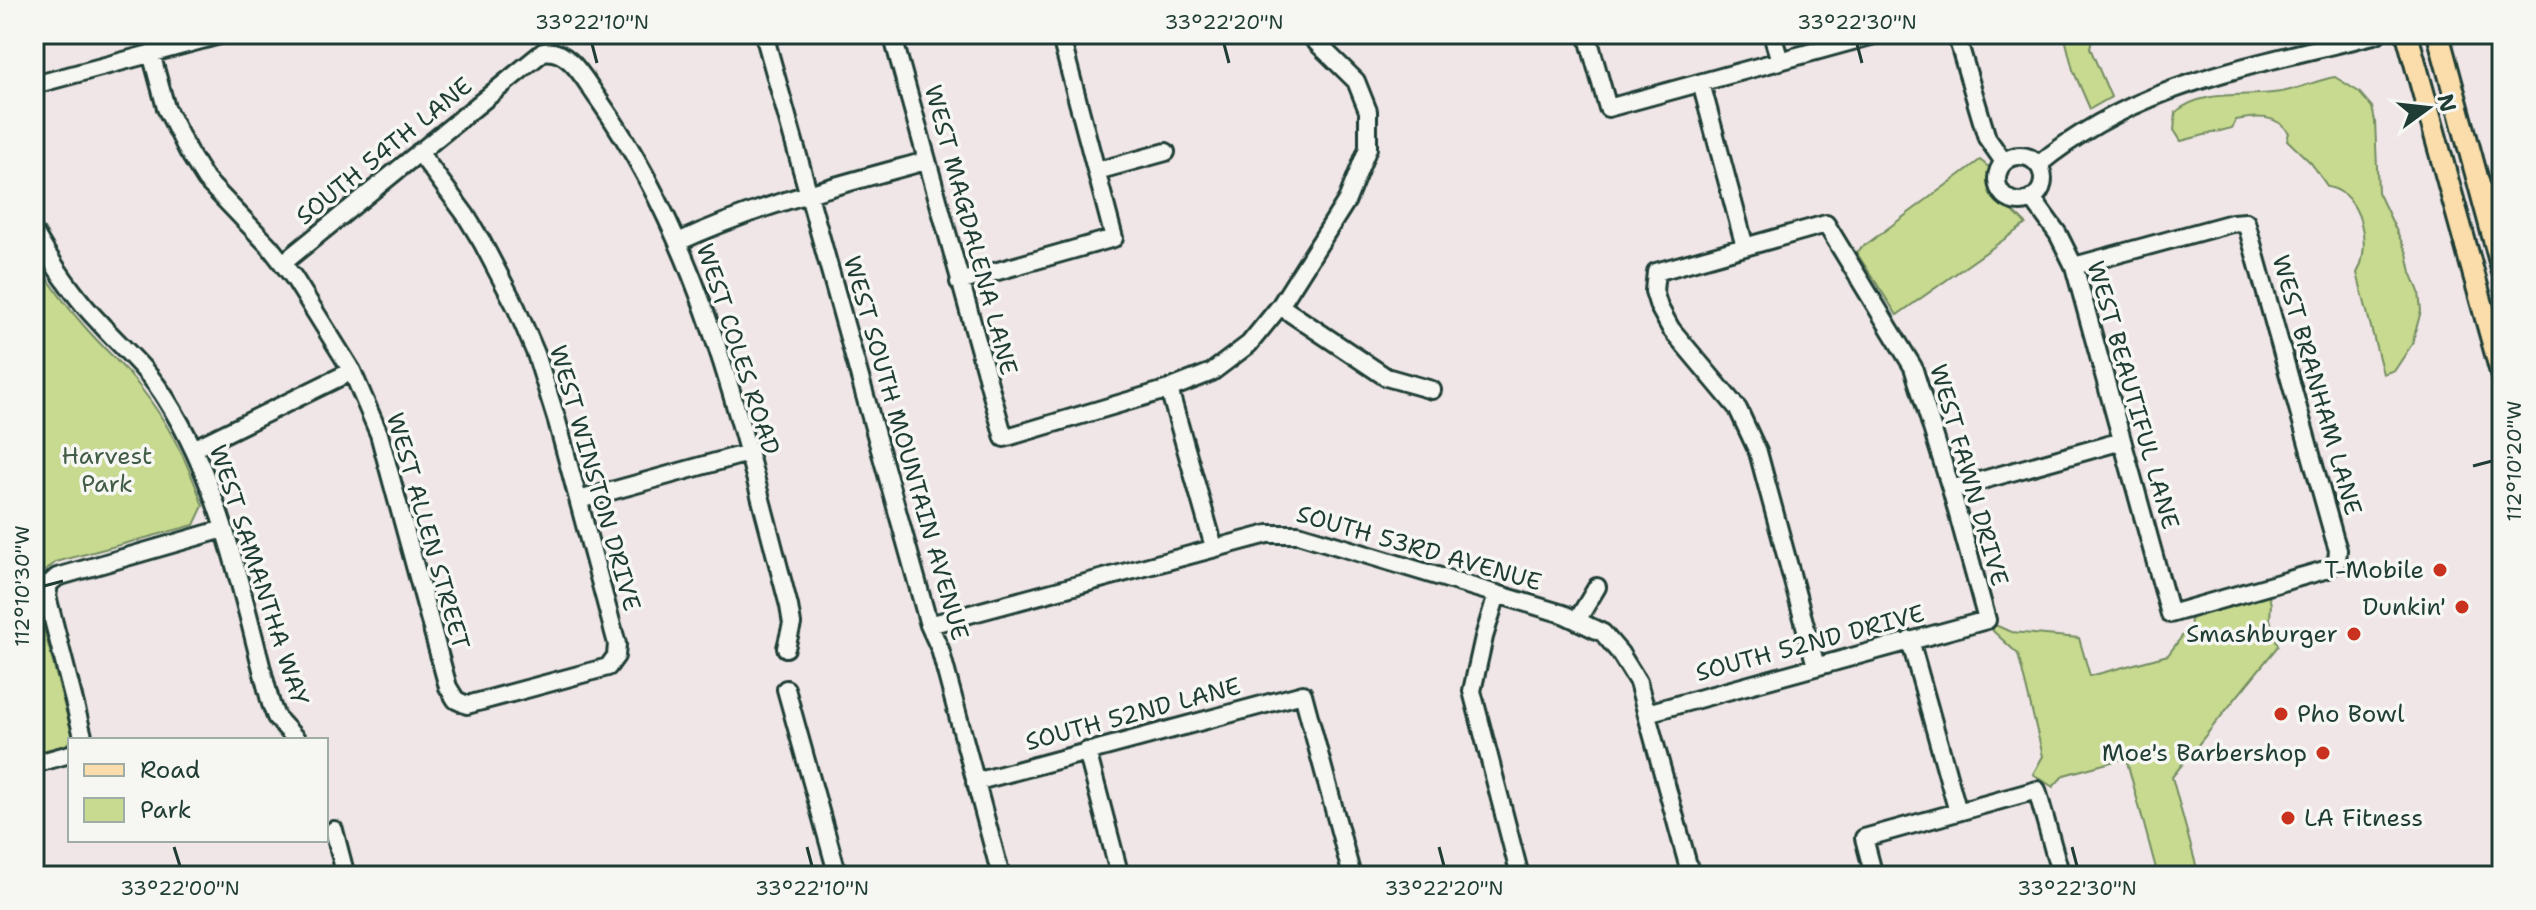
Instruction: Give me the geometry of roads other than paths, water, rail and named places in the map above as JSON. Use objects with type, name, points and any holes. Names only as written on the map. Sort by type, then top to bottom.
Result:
[{"type":"main road","points":[[2407,34],[2502,376]]},
{"type":"main road","points":[[2438,34],[2502,269]]},
{"type":"street","points":[[34,85],[224,34]]},
{"type":"street","name":"WEST SOUTH MOUNTAIN AVENUE","points":[[764,34],[929,625],[940,649],[1001,876]]},
{"type":"street","name":"WEST MAGDALENA LANE","points":[[892,34],[1004,438],[1169,389]]},
{"type":"street","points":[[959,282],[1114,238],[1060,34]]},
{"type":"street","points":[[1214,547],[1169,389],[1212,372],[1249,344],[1280,306],[1347,200],[1368,148],[1368,111],[1356,81],[1308,34]]},
{"type":"street","points":[[1587,34],[1608,108],[1878,34]]},
{"type":"street","points":[[1772,34],[1780,61]]},
{"type":"street","points":[[1956,34],[1987,138],[2004,162]]},
{"type":"street","points":[[2038,165],[2097,122],[2177,86],[2377,34]]},
{"type":"street","name":"SOUTH 54TH LANE","points":[[283,263],[543,52],[554,50]]},
{"type":"street","name":"WEST COLES ROAD","points":[[554,50],[565,56],[606,111],[655,193],[678,242],[715,339],[789,606],[792,624],[786,648]]},
{"type":"street","name":"WEST ALLEN STREET","points":[[151,53],[166,108],[206,180],[283,263],[313,305],[352,371],[379,434],[448,687],[456,700],[467,705],[608,667],[616,656]]},
{"type":"street","points":[[1701,83],[1745,247],[1656,272],[1654,291],[1671,329],[1738,409],[1758,452],[1816,666]]},
{"type":"street","name":"WEST WINSTON DRIVE","points":[[419,152],[465,214],[516,307],[536,354],[579,500],[617,644],[616,656]]},
{"type":"street","points":[[1097,171],[1166,152]]},
{"type":"street","points":[[2026,156],[2038,165],[2042,172],[2041,186],[2032,198],[2017,201],[2004,195],[1997,174],[2004,162],[2026,156]]},
{"type":"street","points":[[678,242],[723,221],[808,193],[926,161]]},
{"type":"street","name":"WEST BEAUTIFUL LANE","points":[[2032,198],[2058,234],[2074,266],[2170,614]]},
{"type":"street","name":"WEST BRANHAM LANE","points":[[2074,266],[2232,223],[2246,222],[2338,550],[2337,561],[2328,569],[2170,614]]},
{"type":"street","name":"WEST FAWN DRIVE","points":[[1745,247],[1826,224],[1913,367],[1987,620]]},
{"type":"street","name":"WEST SAMANTHA WAY","points":[[34,232],[70,287],[155,384],[195,448],[224,529],[271,704],[276,717],[295,738]]},
{"type":"street","points":[[1280,306],[1386,377],[1432,390]]},
{"type":"street","points":[[195,448],[352,371]]},
{"type":"street","points":[[1951,489],[2122,441]]},
{"type":"street","points":[[579,500],[748,453]]},
{"type":"street","points":[[83,738],[47,596],[49,584],[57,577],[224,529]]},
{"type":"street","name":"SOUTH 53RD AVENUE","points":[[929,625],[1268,534],[1298,534],[1578,619],[1603,633],[1638,682],[1691,876]]},
{"type":"street","points":[[1578,619],[1597,587]]},
{"type":"street","points":[[1497,594],[1472,691],[1520,876]]},
{"type":"street","name":"SOUTH 52ND DRIVE","points":[[1647,713],[1987,620]]},
{"type":"street","points":[[1910,640],[1958,812]]},
{"type":"street","points":[[786,689],[838,876]]},
{"type":"street","name":"SOUTH 52ND LANE","points":[[975,782],[1303,694],[1352,876]]},
{"type":"street","points":[[1087,751],[1120,876]]},
{"type":"street","points":[[34,764],[68,755]]},
{"type":"street","points":[[1874,876],[1864,838],[2037,790],[2061,876]]},
{"type":"street","points":[[334,830],[346,876]]},
{"type":"place","name":"T-Mobile","points":[[2440,570]]},
{"type":"place","name":"Dunkin'","points":[[2462,607]]},
{"type":"place","name":"Smashburger","points":[[2354,634]]},
{"type":"place","name":"Pho Bowl","points":[[2281,714]]},
{"type":"place","name":"Moe's Barbershop","points":[[2323,753]]},
{"type":"place","name":"LA Fitness","points":[[2288,818]]},
{"type":"park label","name":"Harvest Park","points":[[107,470]]}]
